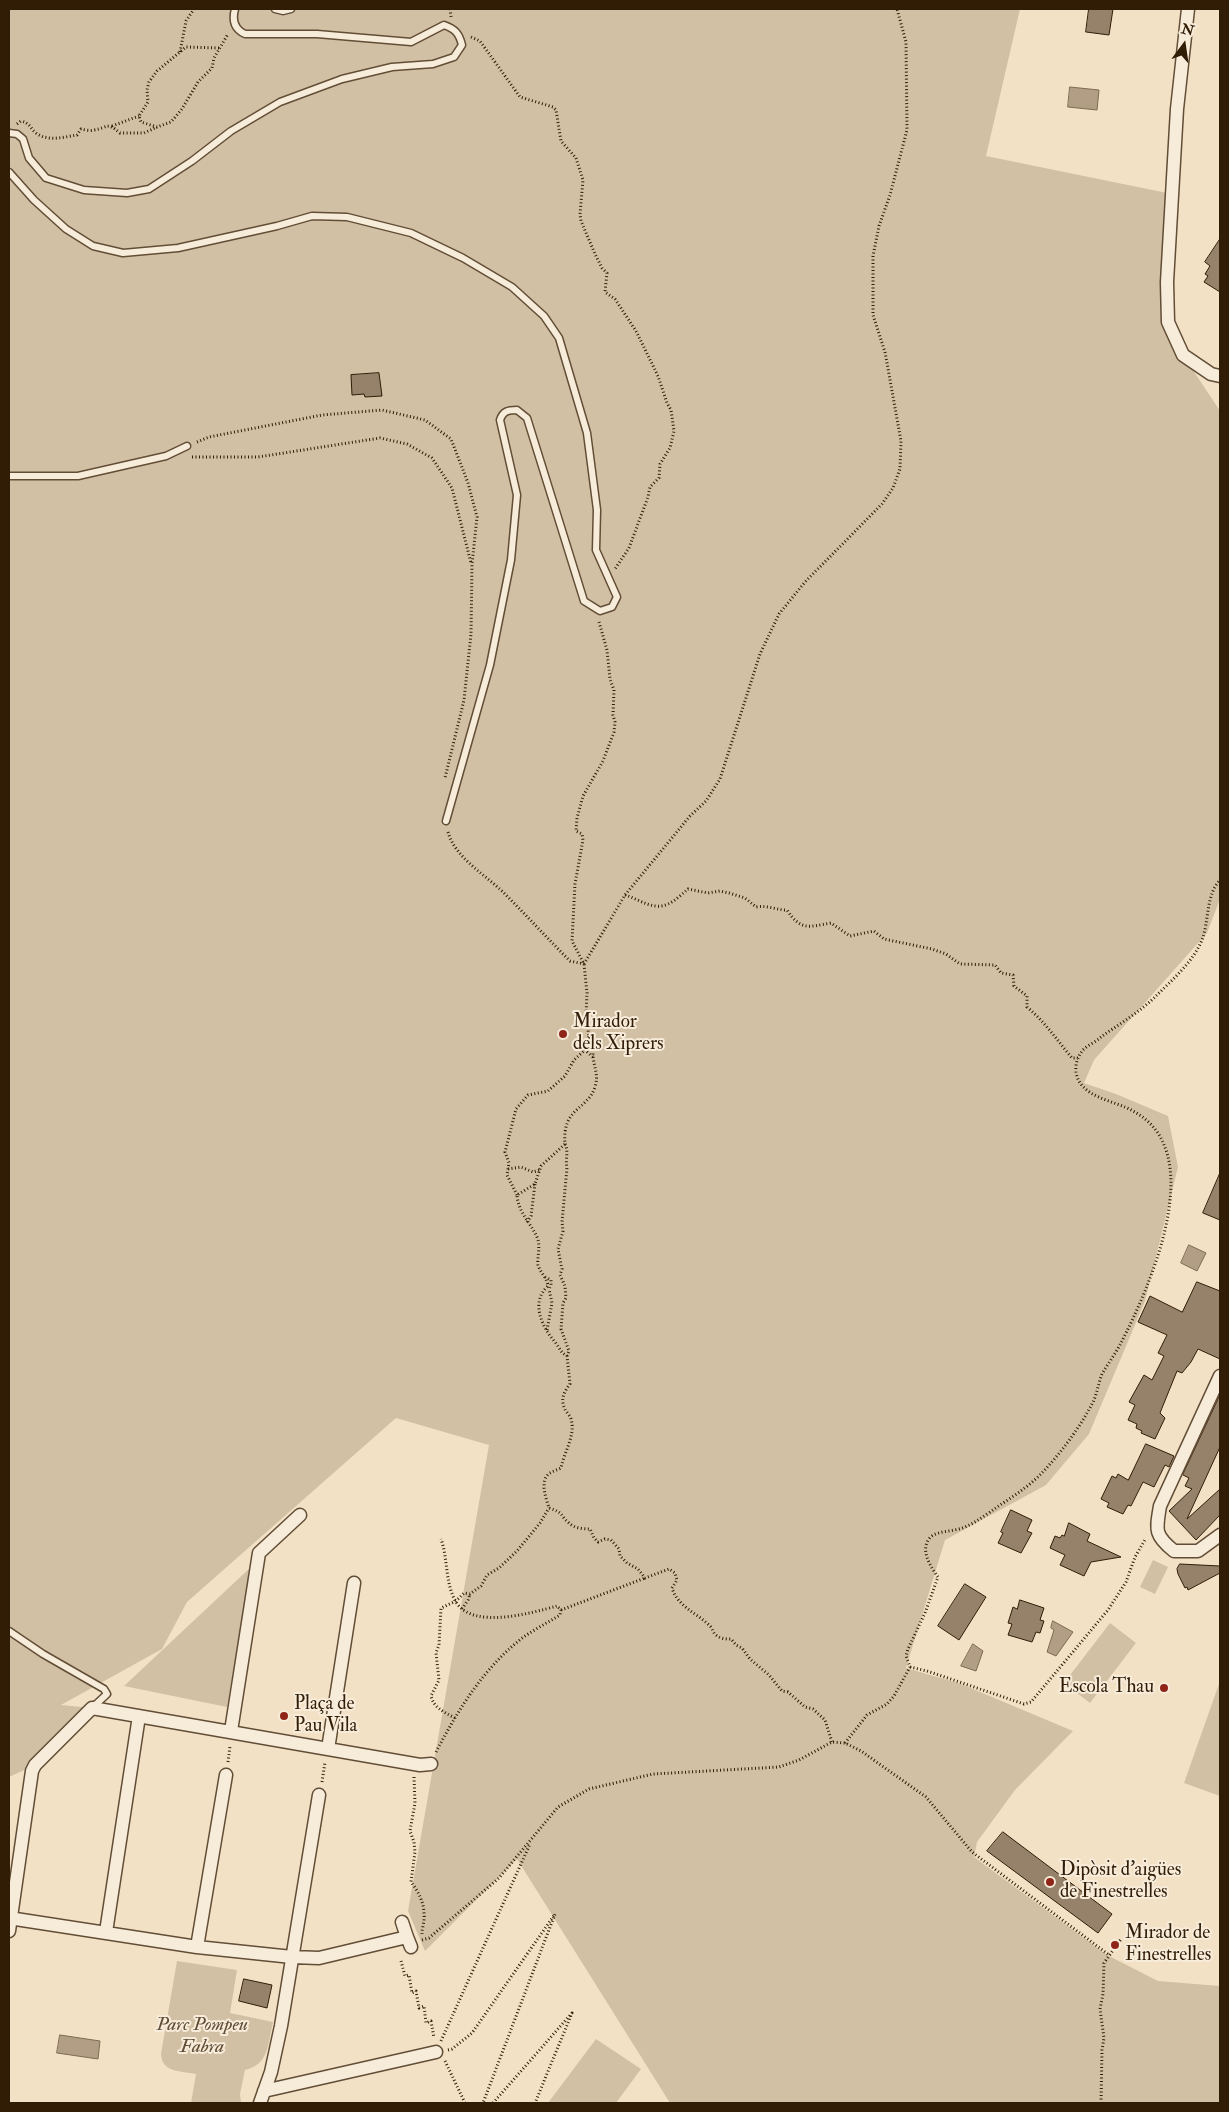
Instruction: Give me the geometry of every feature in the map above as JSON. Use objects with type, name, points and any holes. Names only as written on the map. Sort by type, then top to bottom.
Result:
[{"type":"street","points":[[1188,9],[1176,128],[1166,282],[1168,322],[1183,354],[1210,374],[1220,376]]},
{"type":"street","points":[[1220,1376],[1160,1506],[1156,1530],[1161,1541],[1174,1551],[1198,1551],[1220,1535]]},
{"type":"street","points":[[231,1731],[259,1553],[300,1515]]},
{"type":"street","points":[[327,1753],[354,1583]]},
{"type":"street","points":[[9,1931],[32,1771],[35,1765],[92,1708],[231,1731],[327,1753],[426,1765]]},
{"type":"street","points":[[106,1932],[139,1716]]},
{"type":"street","points":[[197,1947],[226,1775]]},
{"type":"street","points":[[260,2103],[271,2072],[280,2035],[320,1795]]},
{"type":"street","points":[[10,1918],[197,1947],[292,1958],[319,1958],[409,1943],[402,1922]]},
{"type":"street","points":[[264,2091],[440,2056]]},
{"type":"lane","points":[[10,133],[23,139],[29,158],[46,178],[84,190],[127,193],[149,189],[192,161],[231,131],[280,102],[342,79],[392,67],[433,64],[454,57],[462,44],[460,36],[454,29],[444,25],[411,42],[318,34],[244,34],[236,27],[233,15],[235,9]]},
{"type":"lane","points":[[275,9],[283,11],[291,9]]},
{"type":"lane","points":[[9,172],[34,200],[66,229],[93,246],[123,253],[178,248],[277,226],[312,216],[347,217],[411,233],[463,258],[512,287],[544,316],[559,338],[587,433],[597,510],[596,550],[617,597],[612,607],[600,611],[584,601],[527,418],[517,410],[508,410],[502,414],[500,420],[517,495],[511,560],[490,664],[446,821]]},
{"type":"lane","points":[[9,476],[78,476],[166,456],[187,446]]},
{"type":"lane","points":[[9,1631],[36,1650],[104,1689],[107,1694],[92,1708]]},
{"type":"path","points":[[180,52],[186,21],[194,9]]},
{"type":"path","points":[[584,964],[625,895],[690,816],[706,801],[720,779],[760,654],[779,614],[805,582],[882,504],[893,488],[900,470],[901,441],[885,352],[873,315],[873,256],[879,226],[890,195],[907,130],[906,42],[898,9]]},
{"type":"path","points":[[112,126],[120,133],[144,133],[171,122],[182,109],[198,82],[212,68],[219,48],[236,27]]},
{"type":"path","points":[[454,29],[480,41],[520,97],[554,107],[556,110],[560,141],[574,153],[583,180],[580,214],[589,242],[602,268],[607,273],[605,292],[615,299],[636,332],[658,376],[671,410],[674,431],[670,448],[660,464],[659,478],[650,487],[635,534],[626,554],[613,571],[606,575]]},
{"type":"path","points":[[10,133],[21,121],[28,122],[36,133],[47,139],[77,135],[81,129],[94,130],[104,125],[112,126],[139,116],[148,102],[147,90],[149,82],[157,71],[186,47],[219,48]]},
{"type":"path","points":[[139,116],[141,122],[157,127]]},
{"type":"path","points":[[187,446],[208,437],[322,415],[382,410],[425,420],[451,440],[468,483],[477,517],[472,564],[471,634],[464,700],[445,776],[445,785]]},
{"type":"path","points":[[166,456],[258,457],[380,438],[407,444],[432,458],[452,488],[472,564]]},
{"type":"path","points":[[462,1608],[470,1594],[481,1586],[487,1575],[499,1568],[517,1551],[540,1523],[549,1508],[544,1490],[545,1479],[550,1472],[561,1468],[563,1456],[570,1442],[572,1418],[564,1409],[562,1398],[564,1391],[570,1384],[567,1356],[569,1351],[561,1329],[562,1303],[566,1298],[564,1294],[565,1286],[560,1275],[562,1263],[558,1249],[563,1231],[562,1222],[567,1175],[566,1162],[568,1152],[564,1134],[573,1112],[580,1107],[595,1089],[598,1071],[593,1057],[592,1041],[589,1037],[586,1016],[587,993],[584,964],[572,941],[575,884],[584,840],[582,834],[576,830],[583,796],[603,761],[616,722],[614,690],[610,679],[608,650],[599,622],[600,611]]},
{"type":"path","points":[[446,821],[451,842],[468,861],[503,893],[570,961],[584,964]]},
{"type":"path","points":[[845,1743],[867,1715],[886,1704],[894,1696],[910,1668],[906,1656],[908,1649],[925,1613],[938,1576],[928,1561],[927,1541],[934,1535],[943,1532],[966,1528],[1019,1493],[1041,1474],[1081,1423],[1094,1402],[1102,1375],[1136,1314],[1162,1244],[1170,1185],[1168,1155],[1154,1127],[1141,1115],[1085,1089],[1076,1072],[1078,1058],[1083,1050],[1151,1001],[1177,975],[1198,948],[1206,927],[1214,889],[1220,880]]},
{"type":"path","points":[[625,895],[654,907],[660,907],[670,904],[688,889],[708,893],[720,891],[745,898],[756,907],[766,906],[773,909],[787,910],[795,921],[808,927],[831,923],[850,936],[874,931],[884,939],[932,949],[946,954],[960,964],[995,965],[1001,973],[1013,976],[1014,986],[1027,996],[1027,1007],[1046,1024],[1054,1039],[1072,1058],[1078,1058]]},
{"type":"path","points":[[589,1037],[584,1043],[585,1050],[593,1057]]},
{"type":"path","points":[[547,1331],[552,1303],[545,1276],[538,1265],[539,1245],[517,1203],[517,1195],[507,1175],[509,1163],[505,1152],[516,1109],[528,1095],[548,1091],[565,1076],[574,1060],[585,1050]]},
{"type":"path","points":[[527,1222],[532,1216],[531,1190],[541,1166],[565,1144]]},
{"type":"path","points":[[508,1169],[521,1167],[533,1172],[540,1170]]},
{"type":"path","points":[[517,1195],[531,1190]]},
{"type":"path","points":[[547,1289],[541,1293],[538,1300],[540,1314],[547,1331],[558,1345],[561,1353],[567,1356]]},
{"type":"path","points":[[558,1345],[564,1339]]},
{"type":"path","points":[[549,1508],[562,1514],[569,1524],[590,1529],[598,1542],[605,1539],[611,1540],[619,1549],[620,1556],[638,1569],[645,1578]]},
{"type":"path","points":[[910,1668],[936,1673],[1024,1704],[1031,1702],[1108,1610],[1126,1582],[1135,1557],[1144,1540],[1150,1532],[1156,1530]]},
{"type":"path","points":[[441,1539],[456,1601],[472,1616],[489,1618],[532,1612],[557,1606],[561,1610]]},
{"type":"path","points":[[561,1610],[669,1569],[675,1573],[677,1580],[672,1588],[674,1596],[681,1604],[710,1626],[715,1635],[731,1640],[736,1646],[742,1648],[782,1691],[788,1692],[805,1707],[814,1709],[825,1720],[832,1742]]},
{"type":"path","points":[[455,1718],[433,1704],[431,1696],[439,1680],[436,1652],[439,1645],[441,1608],[456,1601],[464,1593],[470,1594]]},
{"type":"path","points":[[422,1940],[424,1915],[420,1895],[411,1882],[415,1852],[410,1822],[416,1797],[412,1779],[437,1751],[466,1698],[505,1652],[523,1637],[560,1615],[561,1610]]},
{"type":"path","points":[[409,1943],[429,1938],[486,1891],[517,1859],[558,1807],[588,1788],[653,1774],[779,1767],[799,1760],[832,1742],[845,1743],[861,1751],[926,1797],[972,1852],[1109,1955]]},
{"type":"path","points":[[320,1795],[327,1753]]},
{"type":"path","points":[[440,2056],[532,1839]]},
{"type":"path","points":[[440,2056],[452,2049],[472,2032],[555,1914],[484,2103]]},
{"type":"path","points":[[1101,2103],[1104,2038],[1100,2010],[1103,1994],[1104,1963],[1121,1940]]},
{"type":"path","points":[[401,1961],[405,1976],[409,1976],[412,1993],[416,1991],[419,2008],[424,2006],[426,2023],[432,2021],[434,2036]]},
{"type":"path","points":[[493,2103],[572,2013],[535,2103]]},
{"type":"path","points":[[440,2056],[465,2103]]},
{"type":"green space","points":[[9,9],[1020,9],[986,156],[1172,194],[1168,322],[1183,355],[1220,411],[1220,899],[1207,933],[1094,1060],[1084,1083],[1168,1116],[1178,1167],[1145,1301],[1089,1434],[1046,1485],[945,1540],[906,1668],[961,1684],[1073,1731],[1015,1790],[977,1842],[974,1857],[1107,1955],[1158,1981],[1220,1986],[1220,2103],[670,2103],[517,1859],[425,1951],[408,1911],[489,1445],[396,1418],[187,1602],[162,1649],[61,1705],[92,1708],[35,1765],[9,1777]]},
{"type":"green space","points":[[1153,1560],[1168,1567],[1155,1594],[1140,1587]]},
{"type":"green space","points":[[251,1567],[227,1707],[124,1686]]},
{"type":"green space","points":[[1110,1623],[1136,1643],[1090,1703],[1064,1683]]},
{"type":"green space","points":[[1220,1681],[1220,1796],[1184,1783]]},
{"type":"green space","name":"Parc Pompeu Fabra","points":[[177,1961],[237,1970],[230,2013],[273,2022],[263,2058],[253,2067],[245,2070],[240,2094],[241,2103],[191,2103],[196,2074],[173,2070],[165,2065],[162,2060],[161,2054]]},
{"type":"green space","points":[[596,2039],[641,2069],[616,2103],[548,2103]]},
{"type":"shaded area","points":[[1070,87],[1099,90],[1097,110],[1068,107]]},
{"type":"shaded area","points":[[1189,1245],[1206,1253],[1197,1271],[1181,1263]]},
{"type":"shaded area","points":[[1053,1621],[1073,1632],[1056,1656],[1047,1652],[1054,1630],[1051,1628]]},
{"type":"shaded area","points":[[973,1644],[983,1651],[976,1671],[961,1666]]},
{"type":"shaded area","points":[[60,2035],[100,2041],[98,2059],[57,2053]]},
{"type":"building","points":[[1089,9],[1113,9],[1109,35],[1086,32]]},
{"type":"building","points":[[1220,239],[1220,292],[1204,282],[1208,276],[1205,274],[1210,266],[1205,262]]},
{"type":"building","points":[[379,373],[382,396],[365,397],[364,394],[352,395],[351,375]]},
{"type":"building","points":[[1220,1173],[1220,1220],[1203,1213]]},
{"type":"building","points":[[1197,1282],[1220,1291],[1220,1359],[1198,1349],[1182,1373],[1177,1371],[1160,1413],[1165,1418],[1155,1439],[1141,1433],[1142,1431],[1136,1428],[1137,1424],[1128,1420],[1135,1405],[1129,1402],[1144,1375],[1152,1380],[1164,1356],[1158,1353],[1167,1335],[1138,1322],[1150,1296],[1182,1312]]},
{"type":"building","points":[[1220,1395],[1220,1447],[1187,1519],[1220,1489],[1220,1515],[1196,1540],[1169,1511],[1192,1489],[1185,1486],[1189,1478],[1183,1475]]},
{"type":"building","points":[[1146,1444],[1174,1456],[1169,1467],[1165,1465],[1154,1487],[1143,1482],[1131,1506],[1128,1505],[1123,1514],[1107,1507],[1109,1503],[1101,1499],[1112,1476],[1116,1478],[1118,1474],[1128,1480]]},
{"type":"building","points":[[1011,1510],[1032,1520],[1027,1531],[1032,1533],[1021,1553],[998,1543]]},
{"type":"building","points":[[1069,1523],[1090,1534],[1087,1541],[1121,1557],[1091,1562],[1084,1576],[1060,1565],[1065,1555],[1050,1548],[1055,1536],[1060,1538],[1062,1535],[1064,1536]]},
{"type":"building","points":[[1180,1564],[1220,1566],[1220,1573],[1188,1590],[1178,1574],[1177,1569]]},
{"type":"building","points":[[965,1584],[986,1597],[959,1640],[938,1626]]},
{"type":"building","points":[[1020,1600],[1044,1608],[1040,1620],[1044,1621],[1040,1633],[1036,1632],[1032,1642],[1008,1635],[1012,1624],[1008,1623],[1013,1607],[1017,1609]]},
{"type":"building","name":"Dipòsit d'aigües de Finestrelles","points":[[1003,1832],[1112,1914],[1098,1933],[987,1851]]},
{"type":"building","points":[[244,1979],[272,1985],[267,2008],[239,2001]]},
{"type":"place","name":"Mirador dels Xiprers","points":[[563,1034]]},
{"type":"place","name":"Escola Thau","points":[[1164,1688]]},
{"type":"place","name":"Plaça de Pau Vila","points":[[284,1716]]},
{"type":"place","name":"Dipòsit d'aigües de Finestrelles","points":[[1050,1882]]},
{"type":"place","name":"Mirador de Finestrelles","points":[[1115,1945]]}]
